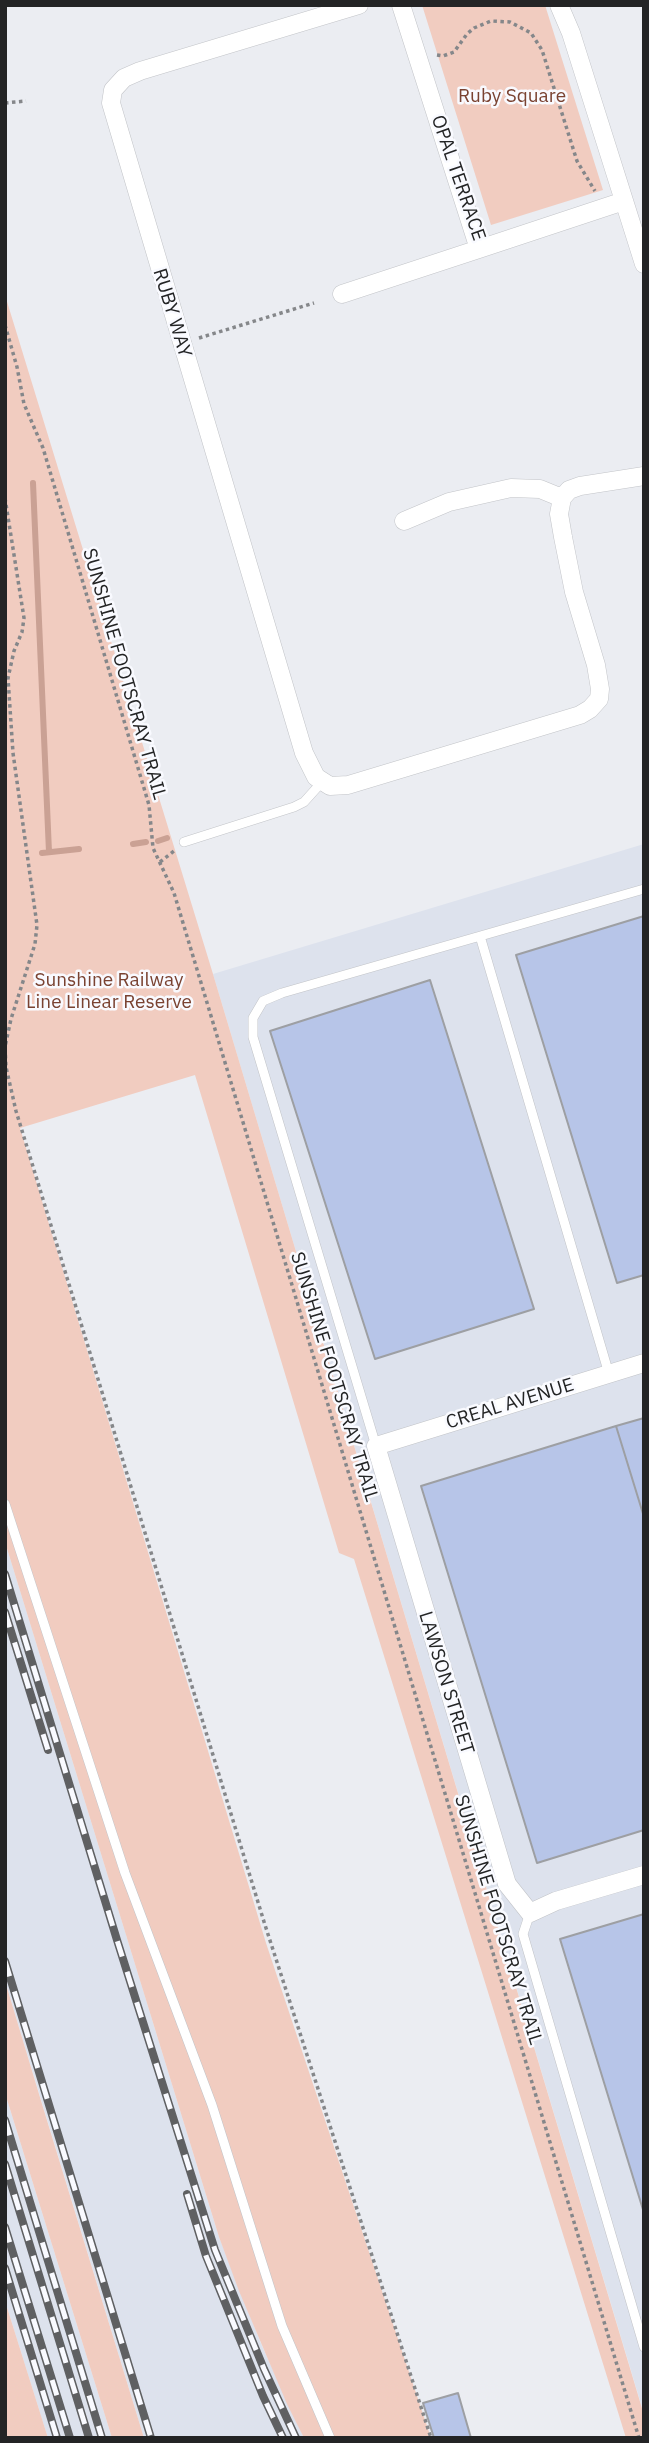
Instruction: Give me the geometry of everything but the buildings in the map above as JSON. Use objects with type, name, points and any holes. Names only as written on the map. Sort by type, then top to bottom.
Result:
[{"type":"street","name":"RUBY WAY","points":[[322,782],[311,771],[304,753],[111,103],[113,90],[124,78],[140,71],[359,5]]},
{"type":"street","name":"OPAL TERRACE","points":[[401,5],[479,249],[624,201]]},
{"type":"street","points":[[559,5],[571,33],[644,264]]},
{"type":"street","points":[[568,5],[571,33]]},
{"type":"street","points":[[342,294],[479,249]]},
{"type":"street","points":[[322,782],[330,786],[348,786],[580,715],[590,709],[599,699],[600,689],[596,665],[574,592],[563,537],[559,514],[562,498],[569,490],[580,486],[644,476]]},
{"type":"street","points":[[404,520],[449,502],[511,488],[540,489],[562,498]]},
{"type":"street","name":"CREAL AVENUE","points":[[376,1446],[644,1363]]},
{"type":"street","name":"LAWSON STREET","points":[[376,1446],[507,1884],[530,1913]]},
{"type":"street","points":[[530,1913],[556,1901],[644,1875]]},
{"type":"lane","points":[[184,842],[294,807],[304,802],[322,782]]},
{"type":"lane","points":[[376,1446],[253,1037],[253,1018],[263,1001],[282,992],[644,889]]},
{"type":"lane","points":[[480,936],[609,1374]]},
{"type":"lane","points":[[5,1504],[125,1873],[212,2105],[282,2326],[304,2383],[330,2438]]},
{"type":"lane","points":[[530,1913],[523,1934],[644,2347]]},
{"type":"path","points":[[418,57],[429,54],[449,55],[474,29],[491,22],[510,22],[531,33],[542,50],[578,161],[598,197]]},
{"type":"path","points":[[5,103],[26,100]]},
{"type":"path","points":[[191,340],[314,303]]},
{"type":"path","name":"SUNSHINE FOOTSCRAY TRAIL","points":[[5,325],[24,404],[43,448],[149,805],[153,848],[174,893],[639,2438]]},
{"type":"path","points":[[5,498],[23,618],[22,632],[14,651],[8,678],[13,753],[37,925],[35,944],[5,1047],[6,1067],[16,1111],[265,1925],[431,2438]]},
{"type":"shaded area","points":[[644,844],[644,2414],[213,974]]},
{"type":"shaded area","points":[[5,1542],[219,2237],[262,2346],[304,2438],[144,2438],[5,1981]]},
{"type":"shaded area","points":[[5,2093],[112,2438],[48,2438],[5,2301]]},
{"type":"green space","name":"Ruby Square","points":[[422,5],[545,5],[603,190],[491,225]]},
{"type":"green space","name":"Sunshine Railway Line Linear Reserve","points":[[5,295],[213,974],[644,2415],[644,2438],[626,2438],[354,1559],[339,1553],[195,1075],[20,1128],[266,1943],[431,2438],[304,2438],[287,2404],[219,2237],[5,1542]]},
{"type":"green space","points":[[5,1981],[144,2438],[112,2438],[5,2093]]},
{"type":"green space","points":[[5,2301],[48,2438],[5,2438]]},
{"type":"waterway","points":[[33,483],[49,852]]},
{"type":"waterway","points":[[158,841],[167,838]]},
{"type":"waterway","points":[[133,844],[146,842]]},
{"type":"waterway","points":[[42,853],[79,849]]},
{"type":"railway","points":[[5,1574],[215,2250],[296,2438]]},
{"type":"railway","points":[[5,1612],[48,1750]]},
{"type":"railway","points":[[5,1961],[151,2438]]},
{"type":"railway","points":[[5,2120],[102,2438]]},
{"type":"railway","points":[[5,2164],[89,2438]]},
{"type":"railway","points":[[187,2194],[206,2256],[283,2438]]},
{"type":"railway","points":[[5,2227],[70,2438]]},
{"type":"railway","points":[[5,2268],[57,2438]]}]
